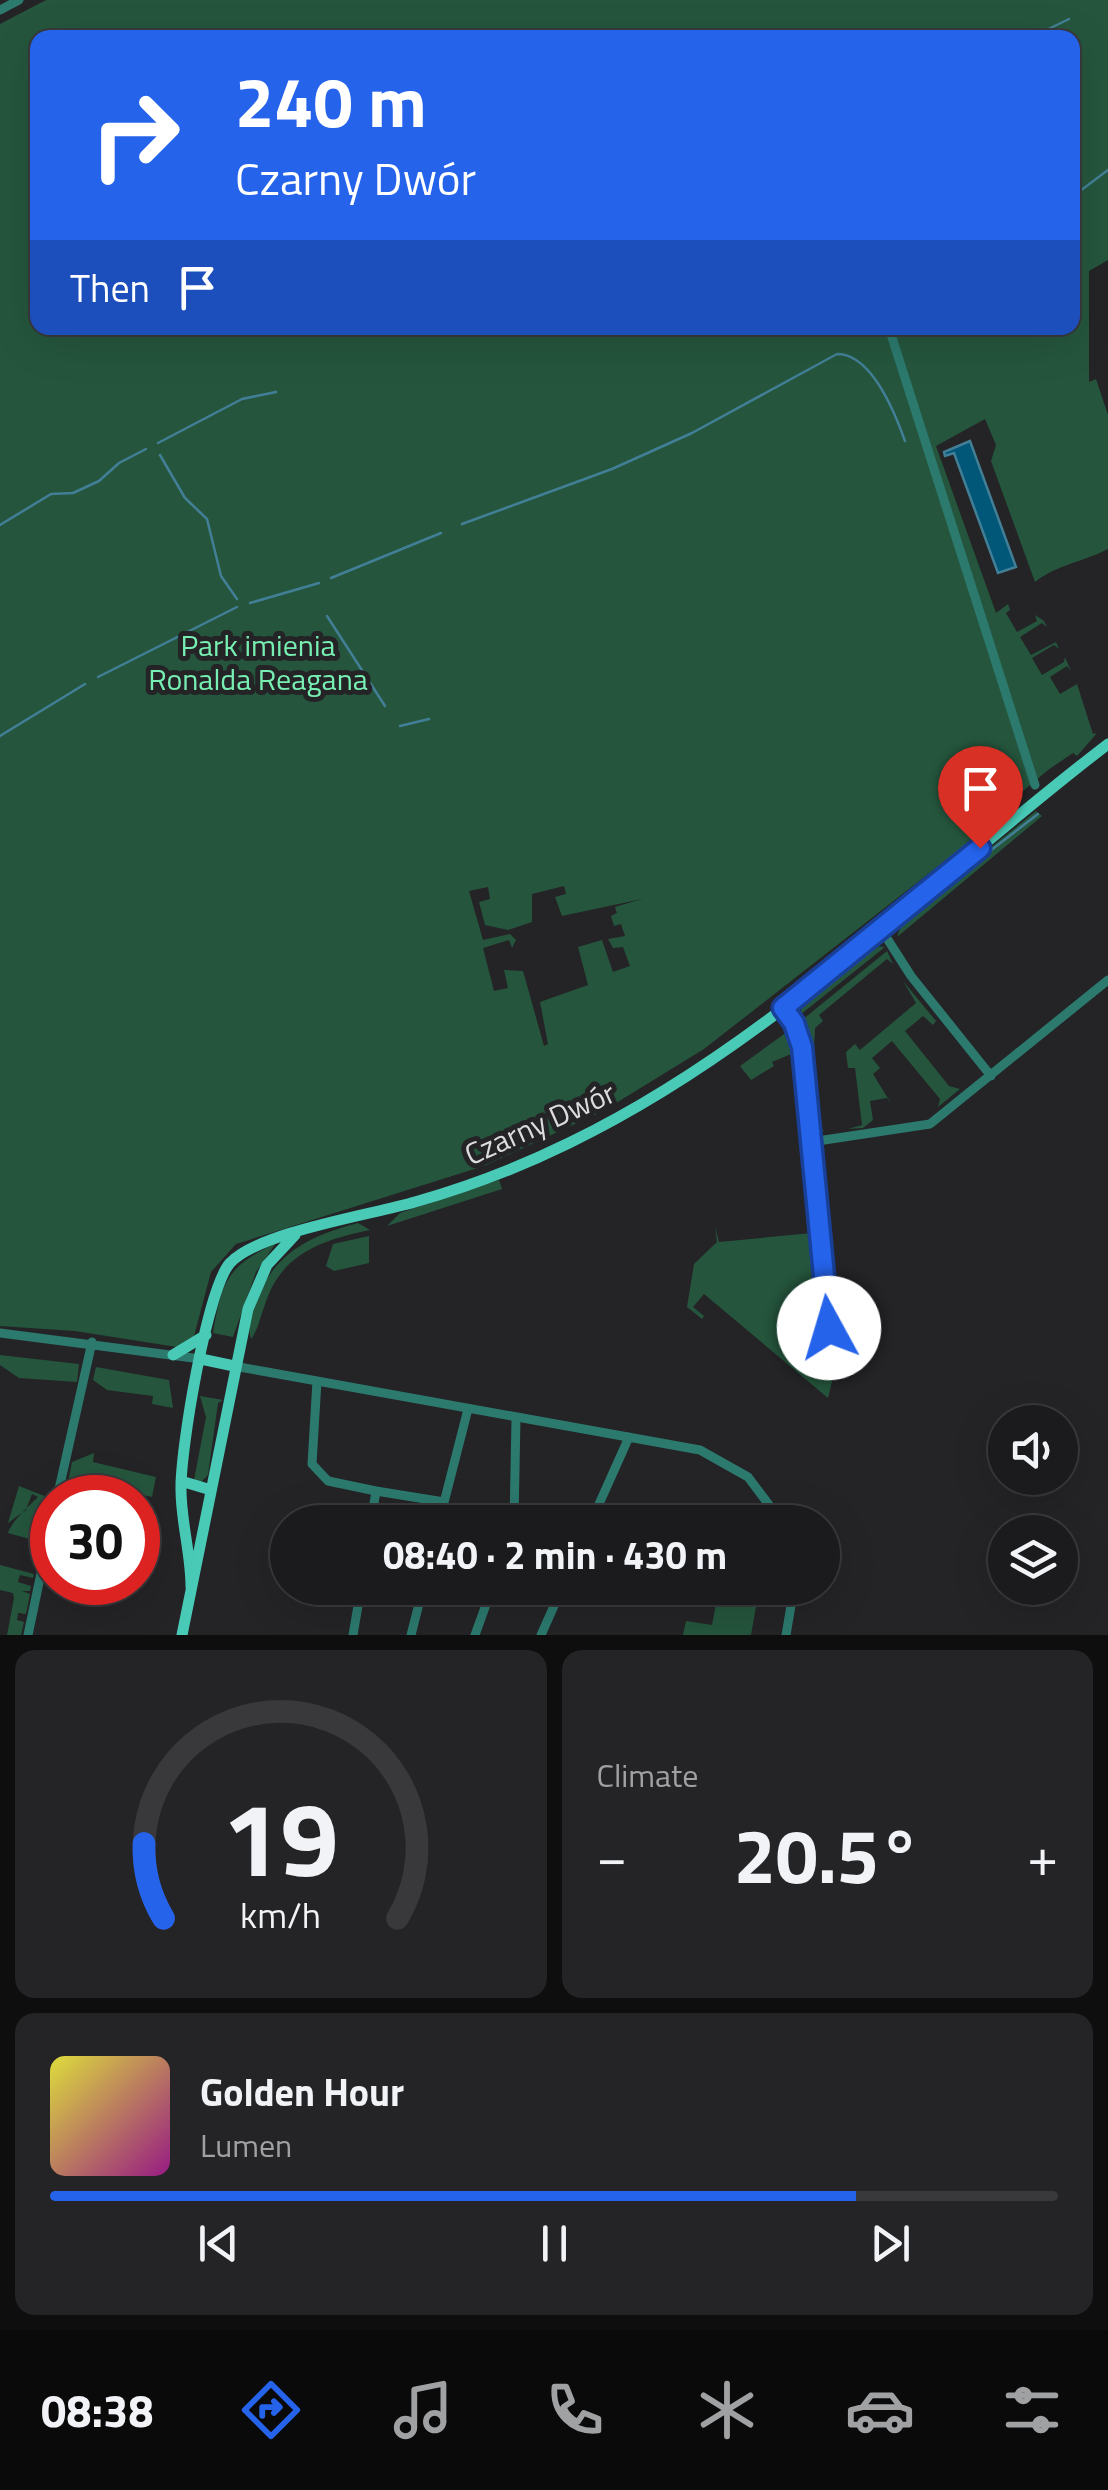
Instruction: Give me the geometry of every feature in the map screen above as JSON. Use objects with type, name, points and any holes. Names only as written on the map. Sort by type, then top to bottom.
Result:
[{"type":"main road","name":"Czarny Dwór","points":[[191,1587],[181,1481],[206,1335],[220,1280],[232,1261],[256,1244],[425,1199],[547,1153],[674,1086],[882,930],[1108,744]]},
{"type":"main road","points":[[182,1635],[234,1366],[258,1281],[294,1235]]},
{"type":"main road","points":[[174,1355],[206,1335]]},
{"type":"main road","points":[[201,1360],[234,1366]]},
{"type":"main road","points":[[181,1481],[211,1490]]},
{"type":"street","points":[[0,10],[19,0]]},
{"type":"street","points":[[891,335],[1035,784]]},
{"type":"street","points":[[882,930],[910,976],[991,1076]]},
{"type":"street","points":[[811,1142],[922,1128],[1108,980]]},
{"type":"street","points":[[783,1008],[794,1023],[802,1047],[828,1321],[836,1342]]},
{"type":"street","points":[[0,1333],[92,1342],[201,1360]]},
{"type":"street","points":[[62,1475],[92,1342]]},
{"type":"street","points":[[234,1366],[710,1454],[740,1470],[771,1505]]},
{"type":"street","points":[[318,1381],[311,1458],[315,1470],[333,1483],[444,1502]]},
{"type":"street","points":[[443,1505],[468,1409]]},
{"type":"street","points":[[514,1505],[516,1418]]},
{"type":"street","points":[[599,1505],[629,1437]]},
{"type":"street","points":[[374,1505],[376,1491]]},
{"type":"street","points":[[28,1635],[34,1605]]},
{"type":"street","points":[[353,1635],[358,1605]]},
{"type":"street","points":[[411,1635],[419,1605]]},
{"type":"street","points":[[475,1635],[486,1605]]},
{"type":"street","points":[[541,1635],[554,1605]]},
{"type":"street","points":[[786,1635],[791,1605]]},
{"type":"green space","name":"Park imienia Ronalda Reagana","points":[[46,0],[1108,0],[1108,260],[1089,271],[1089,382],[1096,379],[1108,415],[1108,549],[1035,582],[991,461],[996,445],[985,419],[936,446],[996,613],[1008,604],[1010,610],[1006,613],[1017,632],[1037,621],[1035,615],[1044,621],[1047,627],[1042,623],[1020,637],[1031,655],[1056,642],[1059,649],[1054,645],[1032,658],[1042,675],[1064,662],[1065,657],[1071,671],[1067,666],[1050,677],[1060,694],[1077,684],[1093,734],[1097,733],[1077,756],[1073,753],[1048,770],[984,824],[987,828],[704,1049],[603,1111],[484,1166],[236,1244],[211,1272],[194,1336],[177,1347],[75,1331],[0,1326],[0,24]],"holes":[[[564,886],[566,894],[555,897],[562,916],[642,899],[615,907],[617,913],[611,916],[614,926],[621,924],[625,936],[608,939],[613,948],[623,947],[630,966],[613,972],[602,940],[578,947],[588,985],[540,1002],[548,1044],[544,1046],[523,971],[504,970],[508,988],[494,991],[483,948],[509,940],[512,948],[516,940],[510,934],[483,940],[469,891],[488,887],[490,899],[479,902],[485,925],[508,930],[532,922],[532,894]]]},
{"type":"green space","points":[[1036,811],[1042,816],[897,937],[904,917]]},
{"type":"green space","points":[[875,946],[885,947],[800,1015],[804,999]]},
{"type":"green space","points":[[887,951],[893,964],[887,959],[819,1015],[823,1021],[815,1028],[814,1048],[808,1049],[815,1127],[824,1130],[818,1135],[814,1127],[802,1020]]},
{"type":"green space","points":[[903,981],[936,1021],[933,1025],[923,1016],[905,1031],[949,1086],[960,1089],[938,1107],[940,1099],[892,1041],[872,1058],[880,1068],[873,1074],[892,1105],[887,1098],[870,1101],[873,1120],[863,1128],[848,1129],[862,1125],[855,1068],[848,1068],[846,1052],[855,1044],[860,1050],[916,1003]]},
{"type":"green space","points":[[787,1032],[796,1052],[772,1062],[774,1066],[751,1080],[740,1066]]},
{"type":"green space","points":[[499,1180],[502,1189],[387,1226],[400,1213]]},
{"type":"green space","points":[[358,1223],[370,1230],[324,1243],[285,1268],[268,1296],[251,1339],[249,1324],[254,1306],[264,1284],[284,1258],[310,1240]]},
{"type":"green space","points":[[715,1227],[719,1242],[812,1233],[822,1327],[838,1357],[828,1398],[704,1294],[693,1307],[704,1316],[702,1319],[687,1307],[694,1264],[717,1242]]},
{"type":"green space","points":[[369,1236],[369,1263],[334,1271],[326,1266],[333,1244]]},
{"type":"green space","points":[[276,1243],[256,1272],[233,1337],[213,1333],[230,1277],[247,1259]]},
{"type":"green space","points":[[0,1355],[79,1364],[77,1382],[19,1378],[0,1365]]},
{"type":"green space","points":[[96,1367],[169,1380],[173,1408],[152,1404],[153,1396],[107,1390],[93,1380]]},
{"type":"green space","points":[[200,1396],[223,1400],[218,1403],[208,1475],[201,1482],[194,1480],[206,1417]]},
{"type":"green space","points":[[94,1453],[93,1462],[148,1475],[69,1475],[72,1462]]},
{"type":"green space","points":[[19,1486],[30,1490],[30,1539],[8,1533],[22,1513],[8,1523]]},
{"type":"green space","points":[[0,1565],[30,1573],[30,1577],[20,1575],[18,1582],[30,1586],[30,1591],[22,1591],[30,1594],[26,1614],[18,1613],[17,1620],[24,1622],[21,1635],[7,1635],[14,1598],[13,1593],[0,1590]]},
{"type":"green space","points":[[716,1605],[756,1605],[751,1635],[683,1635],[686,1621],[712,1625]]},
{"type":"water","points":[[970,441],[1016,567],[998,573],[954,453],[945,456],[944,452]]},
{"type":"waterway","points":[[1046,30],[1069,19]]},
{"type":"waterway","points":[[1080,191],[1108,170]]},
{"type":"waterway","points":[[462,524],[612,469],[692,433],[837,354],[850,357],[871,374],[905,441]]},
{"type":"waterway","points":[[158,443],[242,399],[276,392]]},
{"type":"waterway","points":[[0,525],[51,494],[73,493],[99,481],[119,463],[146,449]]},
{"type":"waterway","points":[[160,455],[185,498],[207,519],[221,576],[237,599]]},
{"type":"waterway","points":[[331,578],[441,533]]},
{"type":"waterway","points":[[250,603],[319,583]]},
{"type":"waterway","points":[[98,677],[237,607]]},
{"type":"waterway","points":[[327,616],[385,706]]},
{"type":"waterway","points":[[0,736],[85,684]]},
{"type":"waterway","points":[[400,726],[429,719]]},
{"type":"waterway","points":[[986,854],[1038,814]]},
{"type":"waterway","points":[[906,922],[972,866]]},
{"type":"waterway","points":[[805,1004],[868,953]]},
{"type":"route","points":[[829,1328],[802,1047],[799,1033],[783,1008],[980,848]]}]
